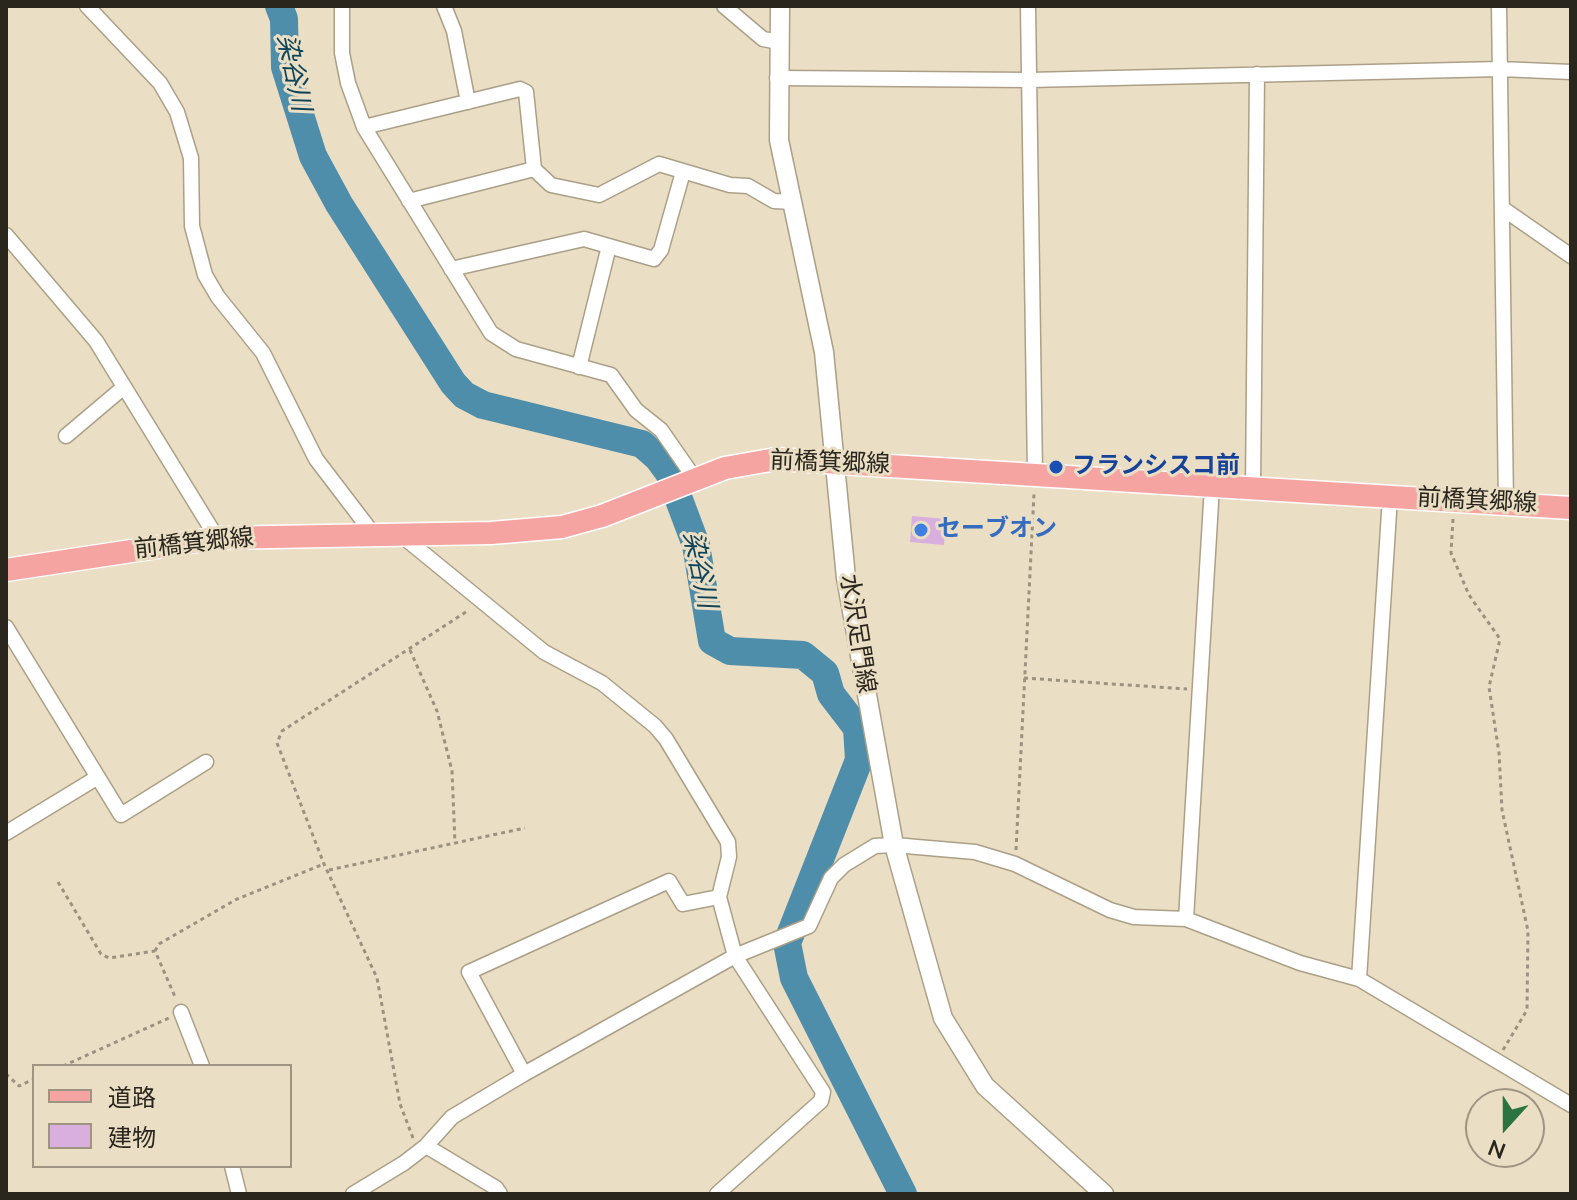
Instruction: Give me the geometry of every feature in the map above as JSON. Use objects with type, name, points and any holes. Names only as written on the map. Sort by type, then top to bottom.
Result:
[{"type":"main road","name":"水沢足門線","points":[[780,6],[777,78],[779,140],[824,352],[846,578],[894,845],[943,1018],[985,1086],[1104,1194]]},
{"type":"main road","name":"前橋箕郷線","points":[[6,570],[217,538],[401,535],[562,527],[691,481],[761,461],[1035,474],[1571,508]]},
{"type":"street","points":[[87,6],[160,83],[177,112],[191,158],[192,226],[196,251],[205,275],[263,353],[316,459],[374,535]]},
{"type":"street","points":[[342,6],[342,53],[348,83],[364,127],[491,333],[516,349],[611,375],[636,410],[661,430],[691,481]]},
{"type":"street","points":[[444,6],[454,31],[468,102]]},
{"type":"street","points":[[724,6],[763,39],[779,42]]},
{"type":"street","points":[[1028,6],[1035,474]]},
{"type":"street","points":[[1499,6],[1506,504]]},
{"type":"street","points":[[777,78],[1029,80],[1500,69],[1571,72]]},
{"type":"street","points":[[1253,488],[1257,74]]},
{"type":"street","points":[[364,127],[520,89],[526,92],[534,169],[551,185],[599,195],[659,164],[730,185],[748,186],[774,201],[792,202]]},
{"type":"street","points":[[409,201],[534,169]]},
{"type":"street","points":[[451,269],[553,243],[584,239],[654,259],[661,250],[683,172]]},
{"type":"street","points":[[1502,208],[1571,256]]},
{"type":"street","points":[[6,235],[96,341],[217,538]]},
{"type":"street","points":[[579,367],[609,246]]},
{"type":"street","points":[[66,436],[124,387]]},
{"type":"street","points":[[1186,919],[1212,486]]},
{"type":"street","points":[[1359,979],[1390,497]]},
{"type":"street","points":[[401,535],[479,603],[544,652],[602,683],[666,739],[728,842],[729,857],[719,897],[735,956],[823,1092],[821,1101],[717,1194]]},
{"type":"street","points":[[6,627],[121,815],[206,762]]},
{"type":"street","points":[[6,833],[98,777]]},
{"type":"street","points":[[353,1194],[426,1146],[452,1117],[524,1074],[735,956],[809,926],[831,878],[844,865],[875,846],[975,852],[1015,864],[1110,910],[1134,917],[1186,919],[1300,963],[1359,979],[1571,1105]]},
{"type":"street","points":[[524,1074],[469,972],[669,881],[683,904],[719,897]]},
{"type":"street","points":[[181,1012],[201,1064]]},
{"type":"street","points":[[426,1146],[496,1188],[500,1194]]},
{"type":"street","points":[[232,1168],[239,1194]]},
{"type":"path","points":[[1015,864],[1035,474]]},
{"type":"path","points":[[1453,501],[1451,553],[1469,595],[1500,639],[1489,687],[1499,753],[1502,810],[1528,931],[1527,1010],[1497,1060]]},
{"type":"path","points":[[426,1146],[413,1140],[405,1122],[377,978],[324,864],[286,773],[277,743],[282,731],[479,603]]},
{"type":"path","points":[[410,650],[437,711],[452,771],[455,843]]},
{"type":"path","points":[[1024,678],[1199,689]]},
{"type":"path","points":[[329,870],[525,828]]},
{"type":"path","points":[[155,951],[159,944],[237,899],[324,864]]},
{"type":"path","points":[[58,882],[101,954],[109,958],[155,951]]},
{"type":"path","points":[[67,1064],[181,1012],[155,951]]},
{"type":"path","points":[[6,1074],[19,1086],[32,1080]]},
{"type":"building","points":[[912,516],[946,519],[944,545],[910,542]]},
{"type":"waterway","name":"染谷川","points":[[279,6],[284,19],[285,67],[313,156],[339,204],[453,383],[464,395],[483,405],[642,444],[669,473],[696,545],[712,641],[730,651],[803,655],[825,673],[831,694],[857,728],[859,760],[787,943],[794,978],[903,1194]]},
{"type":"place","name":"フランシスコ前","points":[[1056,467]]},
{"type":"place","name":"セーブオン","points":[[921,530]]}]
